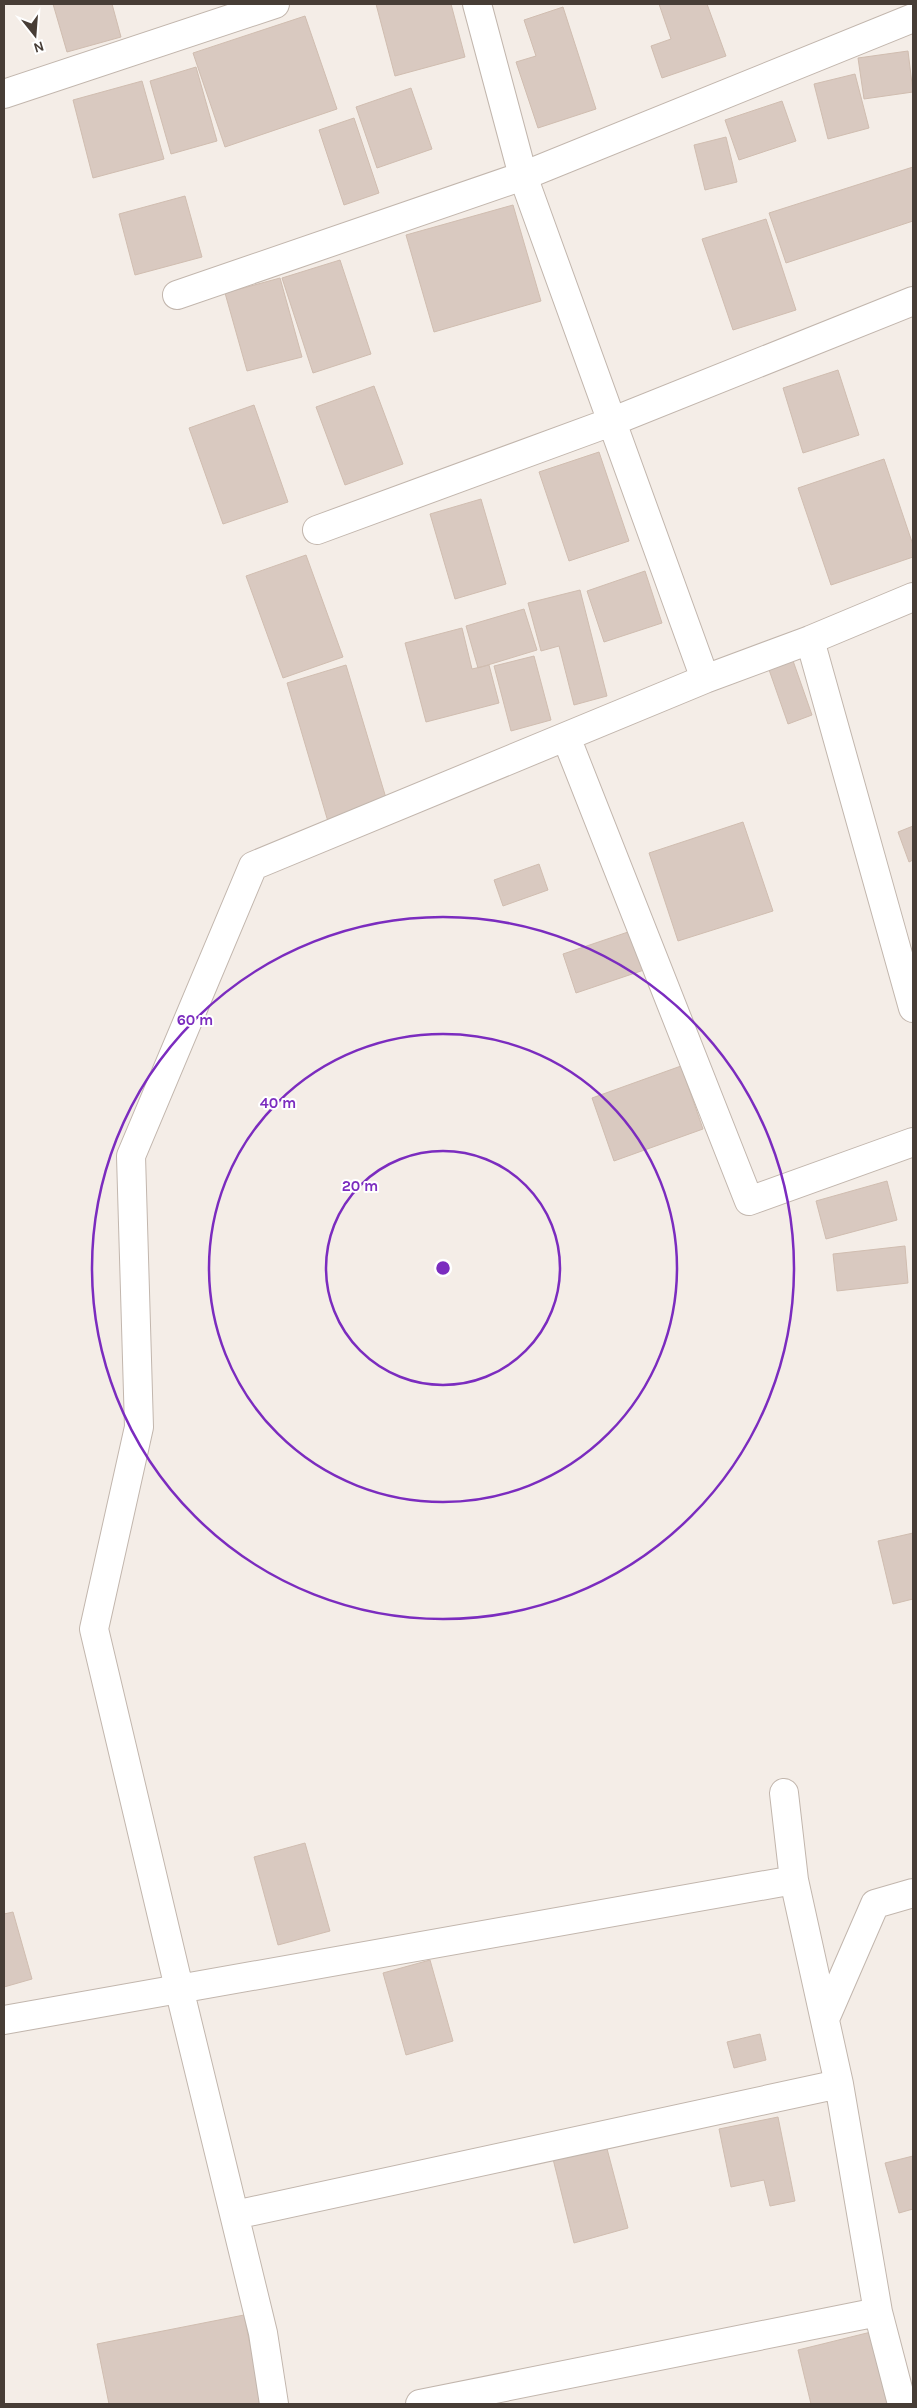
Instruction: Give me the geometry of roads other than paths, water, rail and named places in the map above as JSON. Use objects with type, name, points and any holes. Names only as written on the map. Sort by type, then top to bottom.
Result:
[{"type":"street","points":[[4,94],[274,4]]},
{"type":"street","points":[[478,4],[523,176],[705,680]]},
{"type":"street","points":[[177,295],[523,176],[913,18]]},
{"type":"street","points":[[317,530],[611,422],[913,301]]},
{"type":"street","points":[[274,2404],[263,2333],[94,1629],[140,1427],[131,1156],[254,866],[705,680],[810,640],[913,597]]},
{"type":"street","points":[[810,640],[913,1008]]},
{"type":"street","points":[[566,738],[749,1201],[913,1142]]},
{"type":"street","points":[[784,1793],[794,1880],[839,2084],[878,2312],[902,2404]]},
{"type":"street","points":[[4,2020],[794,1880]]},
{"type":"street","points":[[825,2019],[875,1904],[913,1893]]},
{"type":"street","points":[[235,2215],[839,2084]]},
{"type":"street","points":[[420,2404],[878,2312]]}]
